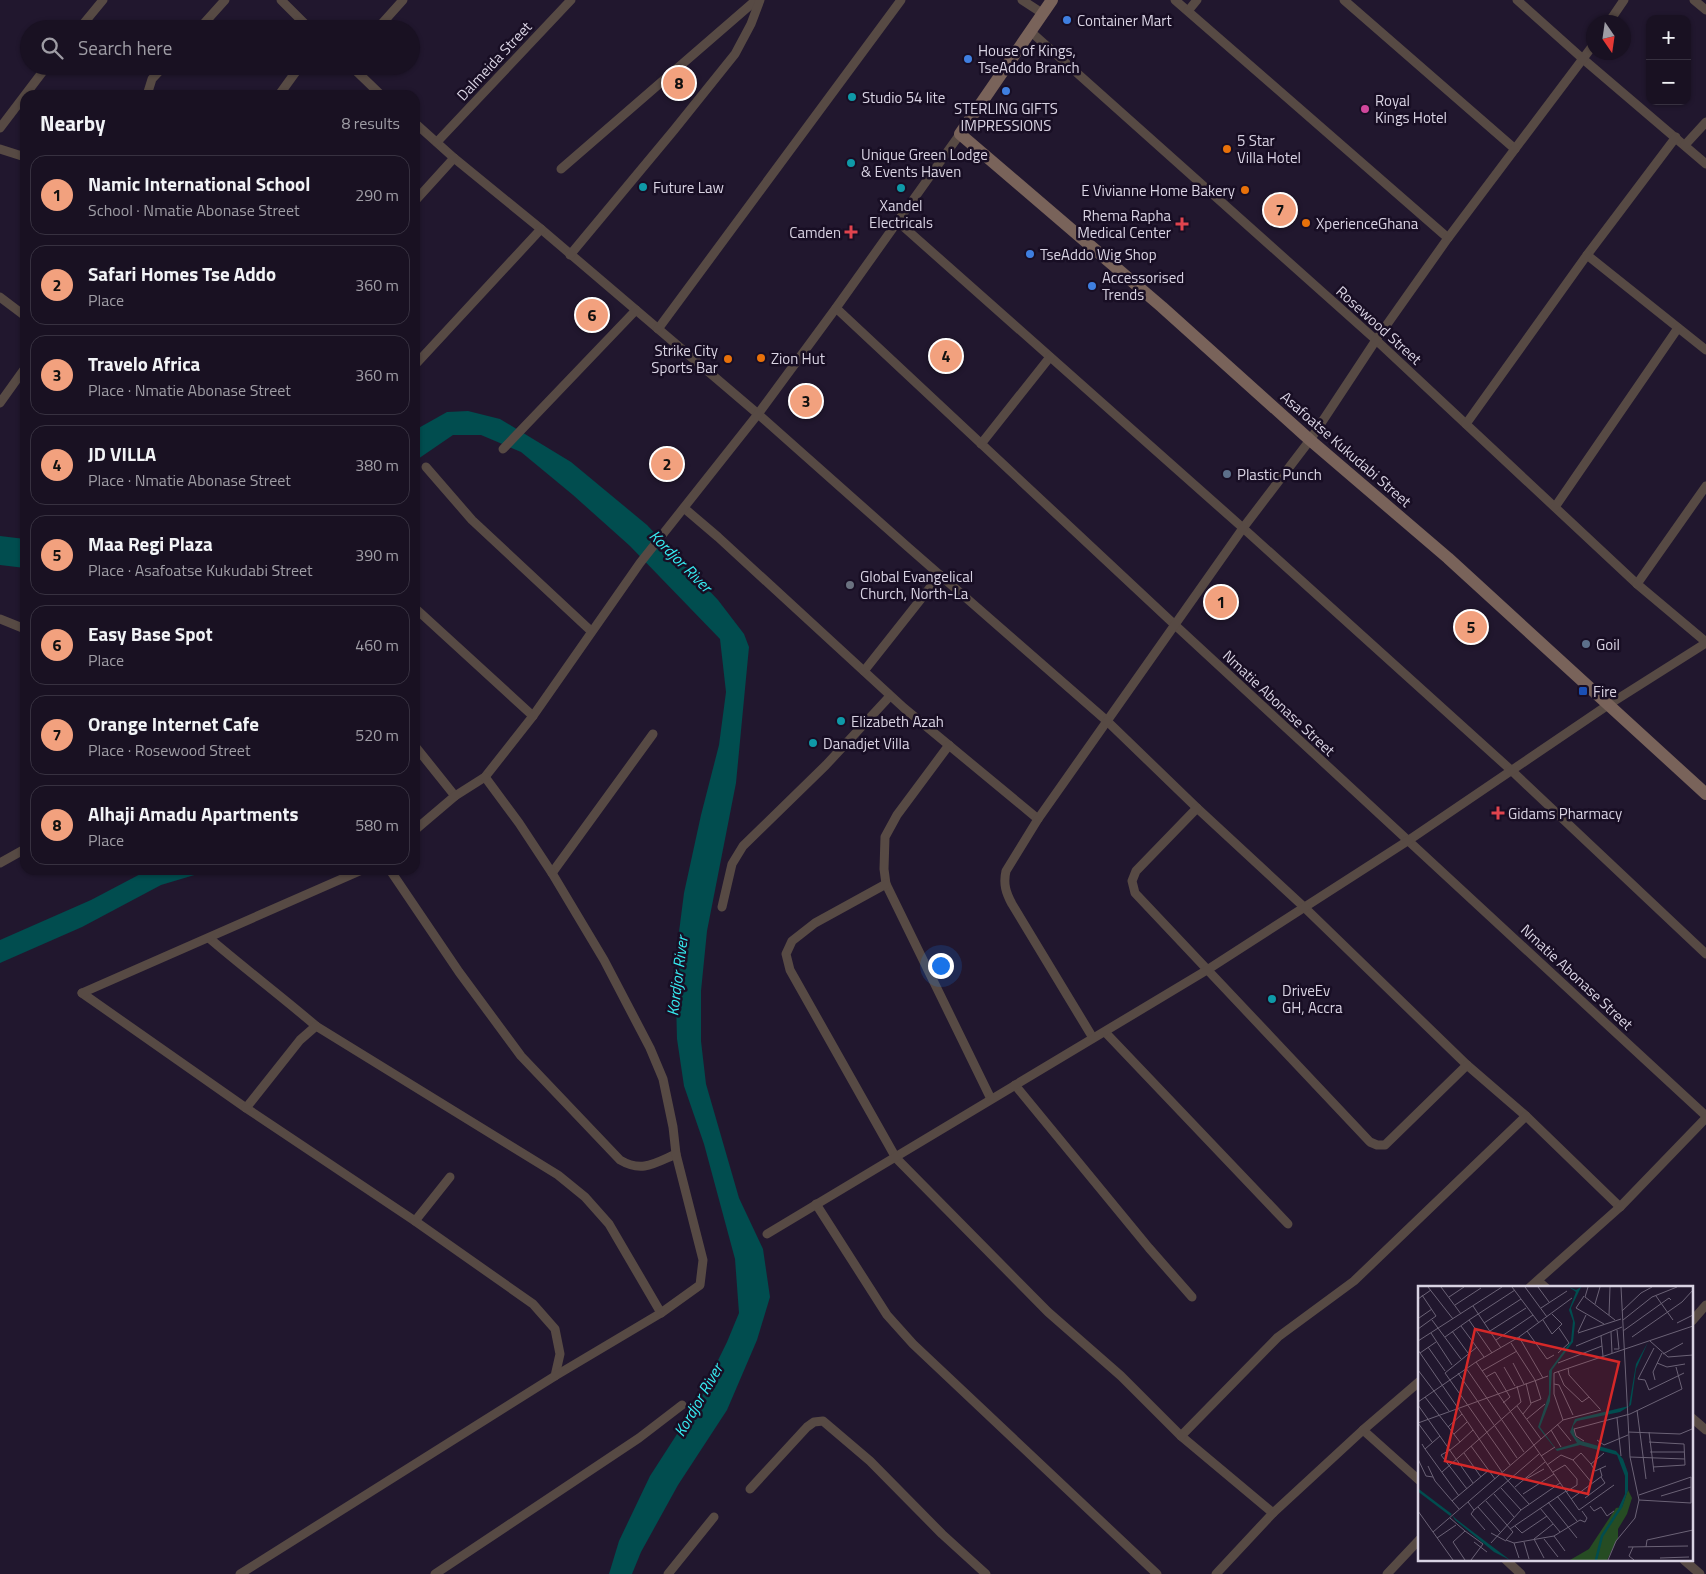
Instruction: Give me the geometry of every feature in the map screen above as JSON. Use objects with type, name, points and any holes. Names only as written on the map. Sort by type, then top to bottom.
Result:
[{"type":"street","points":[[86,20],[103,0]]},
{"type":"street","points":[[207,20],[225,0]]},
{"type":"street","points":[[281,0],[301,20]]},
{"type":"street","points":[[385,20],[403,0]]},
{"type":"street","name":"Dalmeida Street","points":[[437,142],[571,0]]},
{"type":"street","points":[[561,169],[756,0]]},
{"type":"street","points":[[570,255],[735,54],[751,24],[760,0]]},
{"type":"street","points":[[658,329],[901,0]]},
{"type":"street","points":[[1022,0],[1042,13]]},
{"type":"street","points":[[420,826],[455,796],[485,777],[533,716],[640,563],[758,414],[836,308],[960,134],[1052,0]]},
{"type":"street","points":[[1175,0],[1448,238]]},
{"type":"street","points":[[1188,11],[1197,0]]},
{"type":"street","points":[[1344,0],[1515,149]]},
{"type":"street","points":[[1517,0],[1706,164]]},
{"type":"street","points":[[1613,15],[1624,0]]},
{"type":"street","points":[[1694,0],[1706,10]]},
{"type":"street","name":"Rosewood Street","points":[[1030,31],[1376,340],[1637,584],[1706,643]]},
{"type":"street","points":[[1093,1038],[1006,893],[1004,881],[1006,871],[1038,819],[1243,528],[1310,440],[1376,340],[1448,238],[1586,55]]},
{"type":"street","points":[[29,90],[40,75]]},
{"type":"street","points":[[149,90],[152,79],[156,75]]},
{"type":"street","points":[[283,90],[293,75]]},
{"type":"street","points":[[360,75],[376,90]]},
{"type":"street","points":[[0,128],[20,102]]},
{"type":"street","points":[[1685,146],[1706,122]]},
{"type":"street","points":[[420,128],[542,229],[570,255],[758,414],[1107,721],[1304,907],[1467,1065],[1526,1116],[1620,1207]]},
{"type":"street","name":"Asafoatse Kukudabi Street","points":[[960,134],[1448,558],[1706,794]]},
{"type":"street","points":[[1466,424],[1587,255],[1676,137]]},
{"type":"street","points":[[0,149],[20,155]]},
{"type":"street","points":[[420,195],[454,158]]},
{"type":"street","points":[[897,221],[1512,770],[1706,954]]},
{"type":"street","points":[[420,360],[542,229]]},
{"type":"street","points":[[1587,255],[1706,350]]},
{"type":"street","points":[[0,298],[20,312]]},
{"type":"street","name":"Nmatie Abonase Street","points":[[836,308],[1174,625],[1409,840],[1706,1117]]},
{"type":"street","points":[[503,449],[636,310]]},
{"type":"street","points":[[1555,507],[1678,328]]},
{"type":"street","points":[[982,444],[1050,357]]},
{"type":"street","points":[[0,403],[20,375]]},
{"type":"street","points":[[426,468],[472,520],[591,631]]},
{"type":"street","points":[[1637,584],[1706,486]]},
{"type":"street","points":[[684,508],[890,696],[1038,819]]},
{"type":"street","points":[[864,671],[940,575]]},
{"type":"street","points":[[420,613],[533,716]]},
{"type":"street","points":[[0,619],[20,627]]},
{"type":"street","points":[[767,1234],[1208,970],[1409,840],[1608,704],[1706,643]]},
{"type":"street","points":[[722,907],[732,864],[743,846],[826,765],[890,696]]},
{"type":"street","points":[[552,873],[654,734]]},
{"type":"street","points":[[948,745],[896,815],[886,837],[884,869],[886,884],[991,1099]]},
{"type":"street","points":[[420,752],[455,796]]},
{"type":"street","points":[[240,1574],[555,1376],[661,1313],[700,1285],[702,1260],[676,1154],[673,1127],[663,1079],[650,1048],[604,960],[552,873],[519,823],[485,777]]},
{"type":"street","points":[[1197,808],[1136,871],[1132,880],[1135,893],[1370,1142],[1377,1145],[1385,1145],[1467,1065]]},
{"type":"street","points":[[0,863],[20,852]]},
{"type":"street","points":[[351,875],[82,993],[246,1108],[416,1222],[533,1304],[554,1329],[560,1354],[555,1376]]},
{"type":"street","points":[[393,875],[459,972],[521,1056],[620,1160],[637,1167],[649,1165],[676,1154]]},
{"type":"street","points":[[886,884],[815,923],[792,941],[786,954],[790,970],[896,1158],[1048,1312],[1121,1376],[1181,1436],[1273,1513]]},
{"type":"street","points":[[209,938],[316,1026],[558,1174],[585,1197],[609,1224],[661,1313]]},
{"type":"street","points":[[246,1108],[300,1040],[316,1026]]},
{"type":"street","points":[[1105,1032],[1288,1224]]},
{"type":"street","points":[[1015,1085],[1192,1296]]},
{"type":"street","points":[[1181,1436],[1278,1337],[1354,1281],[1526,1116]]},
{"type":"street","points":[[1531,1286],[1620,1207],[1706,1117]]},
{"type":"street","points":[[416,1222],[450,1177]]},
{"type":"street","points":[[816,1204],[887,1315],[912,1344],[1158,1574]]},
{"type":"street","points":[[1538,1280],[1544,1286]]},
{"type":"street","points":[[1694,1319],[1706,1305]]},
{"type":"street","points":[[1216,1574],[1273,1513],[1363,1430],[1418,1384]]},
{"type":"street","points":[[435,1574],[639,1438],[682,1405]]},
{"type":"street","points":[[1694,1420],[1706,1430]]},
{"type":"street","points":[[750,1489],[807,1427],[814,1422],[823,1421],[870,1460],[942,1534],[986,1574]]},
{"type":"street","points":[[1363,1430],[1418,1479]]},
{"type":"street","points":[[668,1574],[714,1517]]},
{"type":"street","points":[[1386,1574],[1418,1541]]},
{"type":"street","points":[[1508,1562],[1521,1574]]},
{"type":"street","points":[[1686,1562],[1700,1574]]},
{"type":"water","name":"Kordjor River","points":[[468,411],[500,419],[571,462],[647,525],[718,600],[744,634],[749,647],[736,783],[707,931],[701,991],[701,1041],[706,1084],[739,1198],[763,1249],[770,1297],[757,1340],[727,1410],[678,1485],[641,1552],[632,1574],[609,1574],[619,1541],[650,1476],[697,1403],[739,1313],[735,1259],[704,1144],[684,1086],[677,1039],[675,963],[684,893],[719,745],[726,692],[720,639],[630,546],[521,452],[481,435],[453,435],[420,458],[420,427],[447,412]]},
{"type":"water","points":[[0,536],[20,538],[20,567],[0,565]]},
{"type":"water","points":[[138,875],[194,875],[161,885],[82,927],[0,963],[0,940],[91,900]]},
{"type":"place","name":"Container Mart","points":[[1067,20]]},
{"type":"place","name":"House of Kings, TseAddo Branch","points":[[968,59]]},
{"type":"place","name":"Alhaji Amadu Apartments","points":[[679,83]]},
{"type":"place","name":"STERLING GIFTS IMPRESSIONS","points":[[1006,91]]},
{"type":"place","name":"Studio 54 lite","points":[[852,97]]},
{"type":"place","name":"Royal Kings Hotel","points":[[1365,109]]},
{"type":"place","name":"5 Star Villa Hotel","points":[[1227,149]]},
{"type":"place","name":"Unique Green Lodge & Events Haven","points":[[851,163]]},
{"type":"place","name":"Future Law","points":[[643,187]]},
{"type":"place","name":"Xandel Electricals","points":[[901,188]]},
{"type":"place","name":"E Vivianne Home Bakery","points":[[1245,190]]},
{"type":"place","name":"Orange Internet Cafe","points":[[1280,210]]},
{"type":"place","name":"XperienceGhana","points":[[1306,223]]},
{"type":"place","name":"Rhema Rapha Medical Center","points":[[1182,224]]},
{"type":"place","name":"Camden","points":[[851,232]]},
{"type":"place","name":"TseAddo Wig Shop","points":[[1030,254]]},
{"type":"place","name":"Accessorised Trends","points":[[1092,286]]},
{"type":"place","name":"Easy Base Spot","points":[[592,315]]},
{"type":"place","name":"JD VILLA","points":[[946,356]]},
{"type":"place","name":"Zion Hut","points":[[761,358]]},
{"type":"place","name":"Strike City Sports Bar","points":[[728,359]]},
{"type":"place","name":"Travelo Africa","points":[[806,401]]},
{"type":"place","name":"Safari Homes Tse Addo","points":[[667,464]]},
{"type":"place","name":"Plastic Punch","points":[[1227,474]]},
{"type":"place","name":"Global Evangelical Church, North-La","points":[[850,585]]},
{"type":"place","name":"Namic International School","points":[[1221,602]]},
{"type":"place","name":"Maa Regi Plaza","points":[[1471,627]]},
{"type":"place","name":"Goil","points":[[1586,644]]},
{"type":"place","name":"Fire","points":[[1583,691]]},
{"type":"place","name":"Elizabeth Azah","points":[[841,721]]},
{"type":"place","name":"Danadjet Villa","points":[[813,743]]},
{"type":"place","name":"Gidams Pharmacy","points":[[1498,813]]},
{"type":"place","name":"DriveEv GH, Accra","points":[[1272,999]]}]
